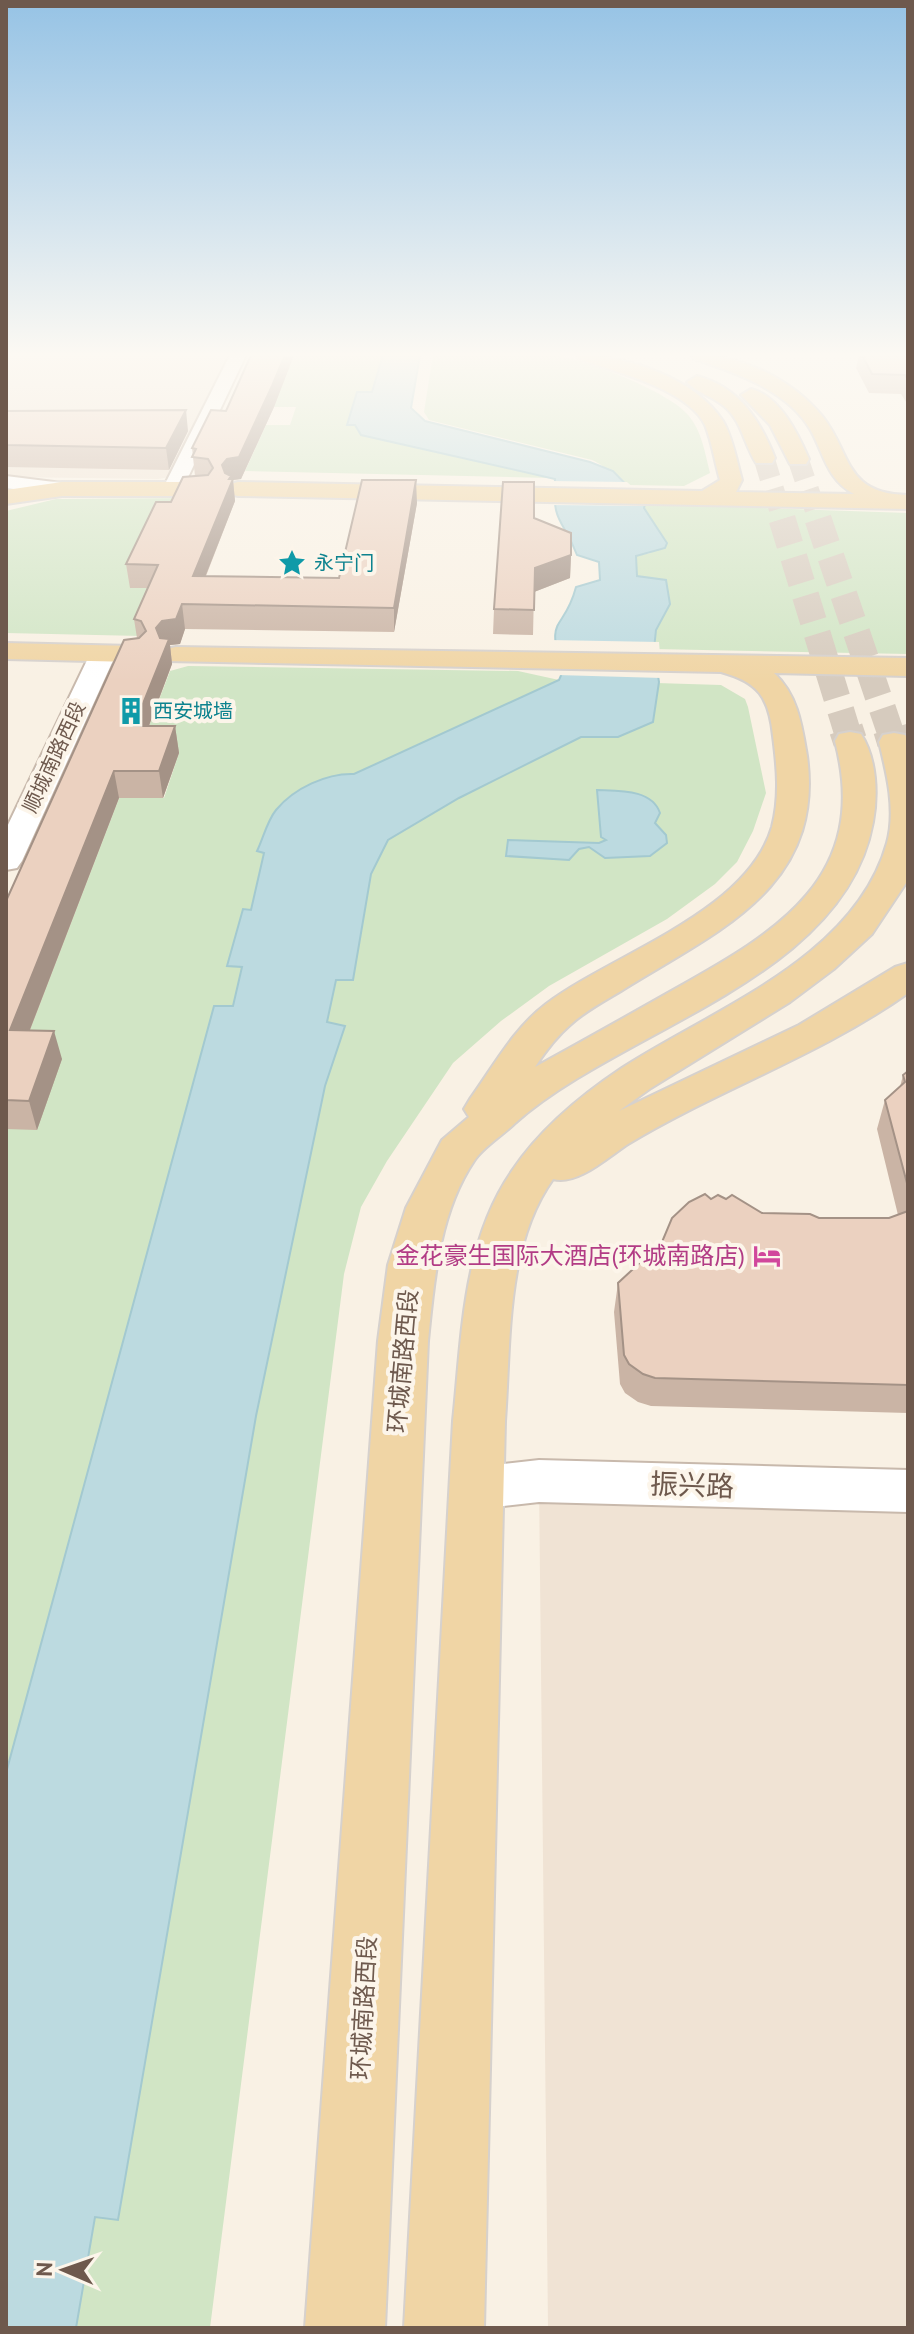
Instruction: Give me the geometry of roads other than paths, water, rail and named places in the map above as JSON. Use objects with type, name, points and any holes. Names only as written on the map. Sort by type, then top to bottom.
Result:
[{"type":"main road","points":[[708,497],[727,488],[731,480],[726,464]]},
{"type":"main road","points":[[837,464],[849,481]]},
{"type":"main road","points":[[731,480],[849,481],[899,502]]},
{"type":"main road","points":[[6,497],[62,489],[202,489]]},
{"type":"main road","points":[[238,489],[899,502]]},
{"type":"main road","points":[[6,651],[133,654]]},
{"type":"main road","points":[[176,655],[908,667]]},
{"type":"main road","points":[[457,1151],[527,1048],[556,1016],[735,904],[785,844],[795,810],[797,784],[795,762],[778,694],[763,678],[751,671],[719,664]]},
{"type":"main road","points":[[778,694],[908,694]]},
{"type":"main road","name":"环城南路西段","points":[[345,2328],[403,1341],[412,1265],[424,1222],[457,1151],[528,1089],[762,956],[803,922],[832,886],[851,851],[859,797],[859,773],[850,741]]},
{"type":"main road","points":[[444,2328],[479,1421],[490,1295],[506,1230],[521,1191],[562,1141],[599,1105],[799,977],[868,917],[888,885],[904,845],[907,802],[894,742]]},
{"type":"main road","points":[[521,1191],[641,1118],[789,1049],[834,1024],[908,975]]},
{"type":"main road","points":[[457,2041],[471,2328]]},
{"type":"main road","name":"环城南路西段","points":[[316,2328],[354,2194]]},
{"type":"street","points":[[173,488],[185,464]]},
{"type":"street","points":[[6,482],[62,489]]},
{"type":"street","name":"顺城南路西段","points":[[6,861],[103,654]]},
{"type":"street","name":"振兴路","points":[[477,1488],[539,1481],[908,1491]]},
{"type":"water","points":[[489,464],[595,464],[613,471],[645,504],[644,508],[667,543],[665,548],[636,556],[637,576],[666,580],[670,604],[656,630],[654,649],[659,682],[653,722],[618,737],[581,737],[459,798],[388,840],[371,874],[353,980],[336,980],[327,1022],[345,1026],[325,1086],[256,1416],[118,2220],[95,2217],[76,2328],[6,2328],[6,1773],[214,1006],[233,1006],[242,967],[227,966],[243,909],[251,910],[264,853],[257,851],[276,810],[301,789],[322,779],[354,774],[559,680],[563,671],[555,640],[558,625],[576,587],[600,580],[599,562],[577,555],[557,514],[555,479]]},
{"type":"water","points":[[597,790],[634,793],[650,799],[660,813],[655,823],[666,835],[667,843],[650,856],[605,858],[589,847],[579,849],[569,860],[506,856],[508,840],[599,843],[606,840],[601,837]]},
{"type":"tunnel","points":[[766,464],[783,521]]},
{"type":"tunnel","points":[[800,464],[819,521]]},
{"type":"tunnel","points":[[782,519],[847,731]]},
{"type":"tunnel","points":[[818,519],[890,731]]},
{"type":"tunnel","points":[[846,729],[850,741]]},
{"type":"tunnel","points":[[890,729],[894,742]]},
{"type":"place","name":"永宁门","points":[[292,563]]},
{"type":"place","name":"西安城墙","points":[[131,711]]},
{"type":"place","name":"金花豪生国际大酒店(环城南路店)","points":[[767,1256]]}]
